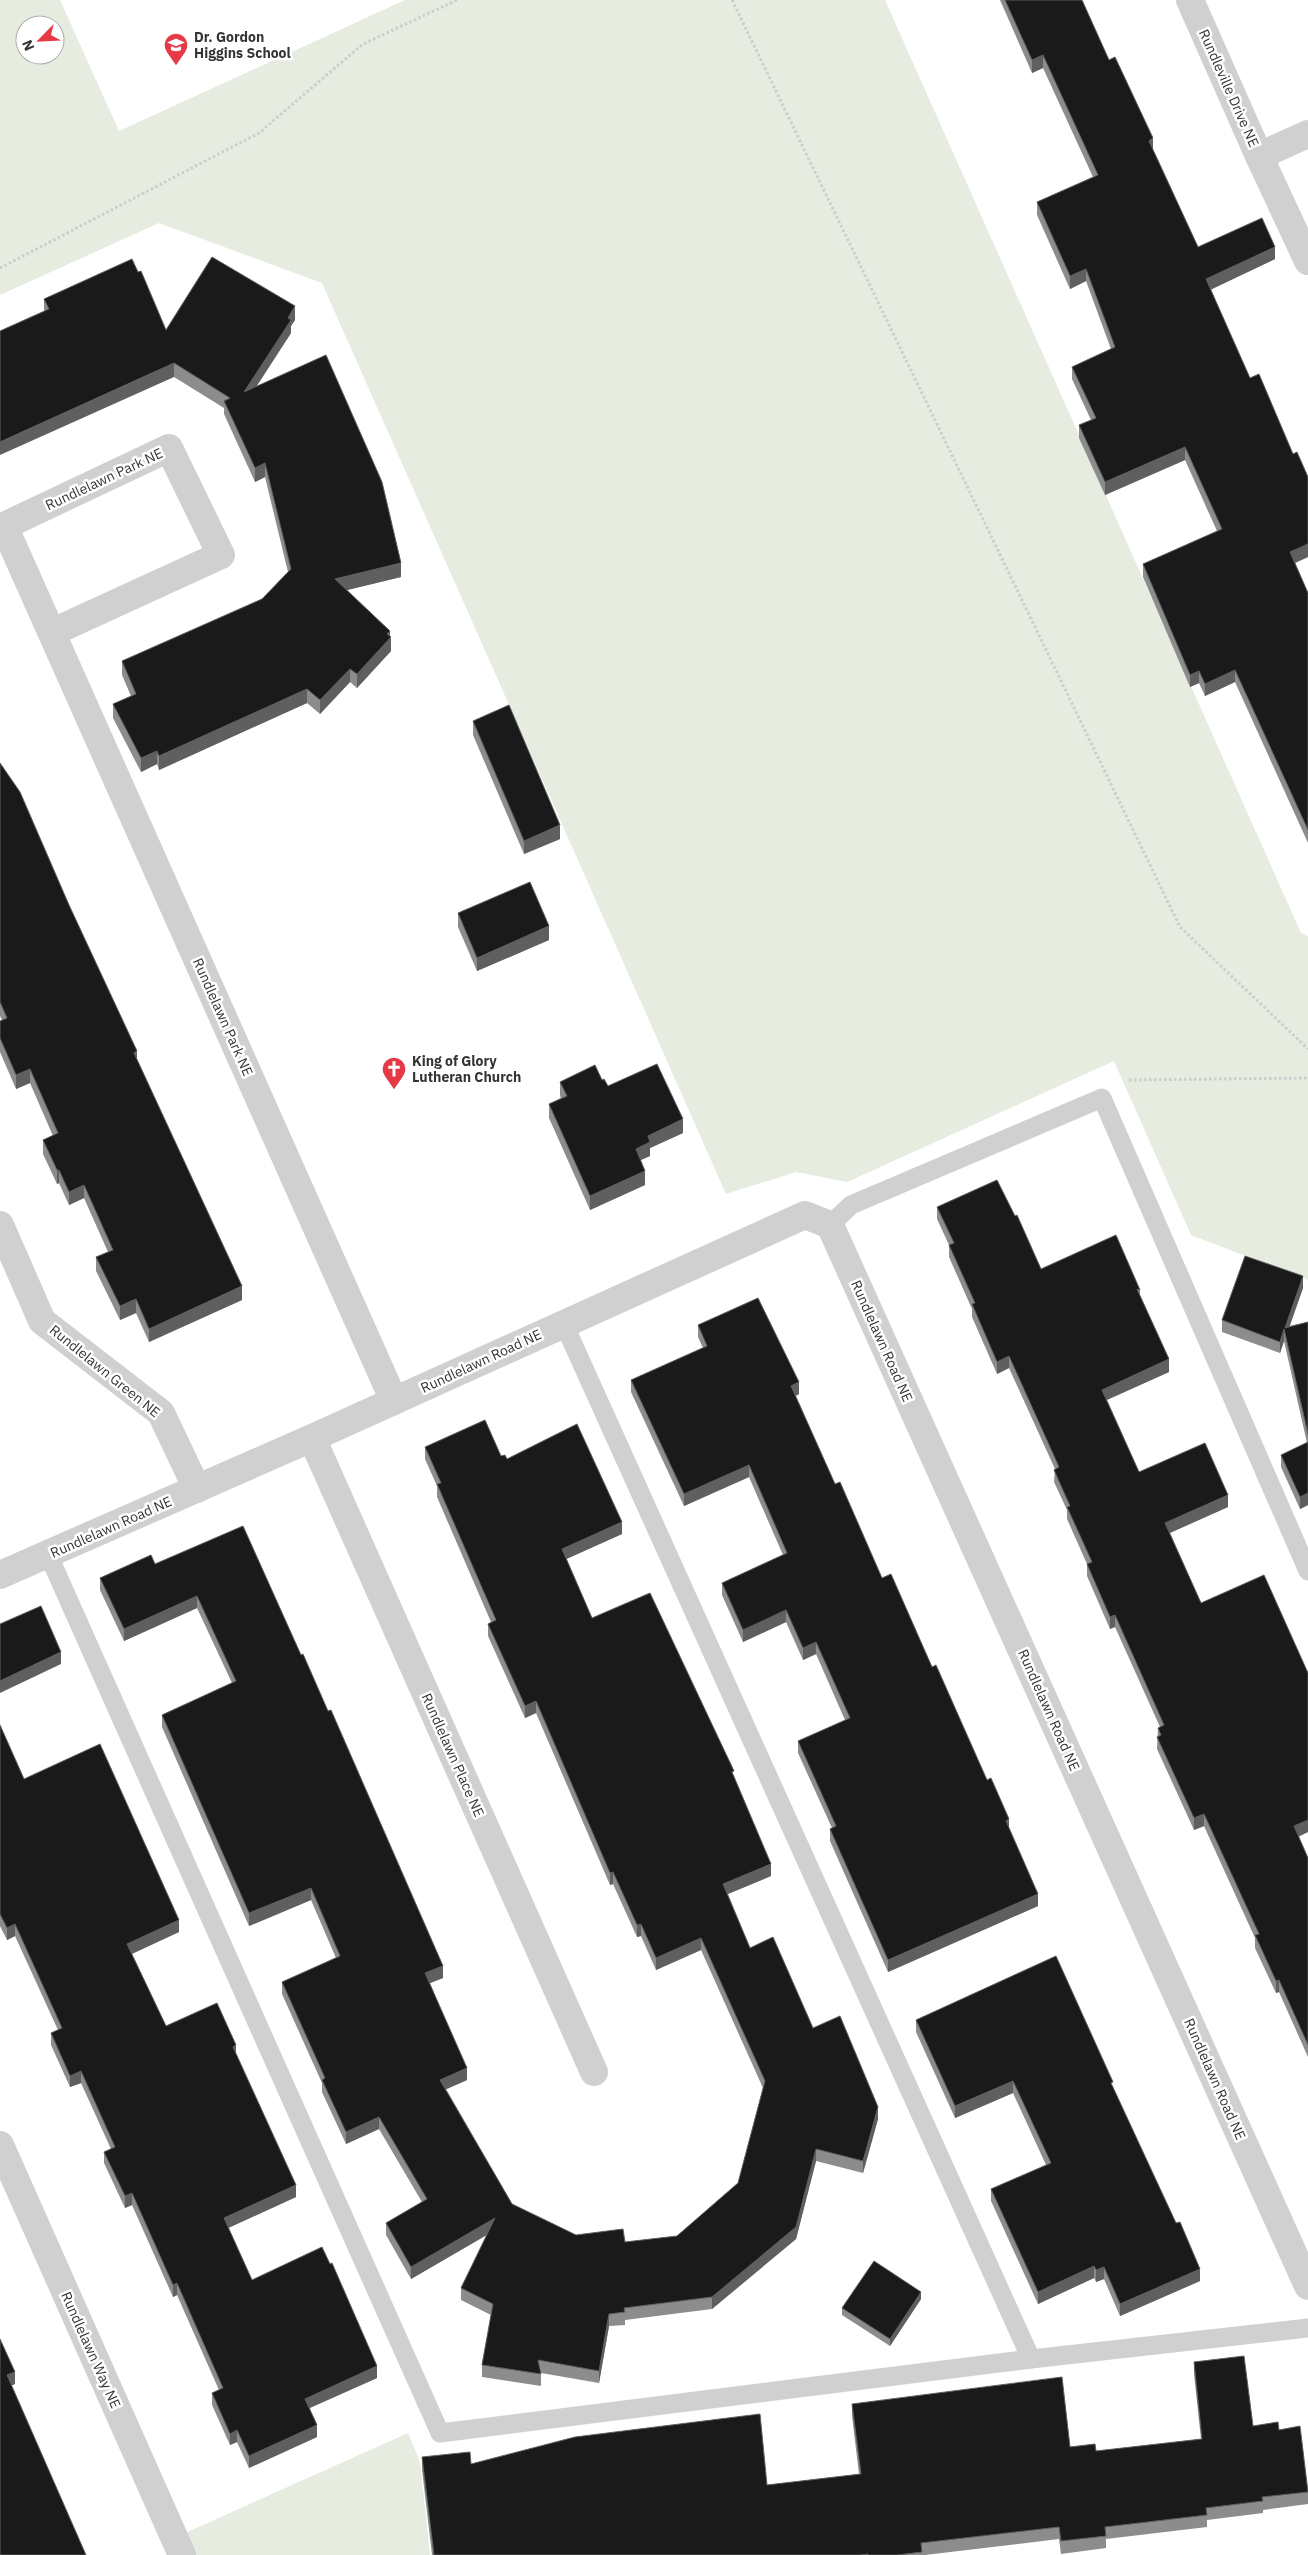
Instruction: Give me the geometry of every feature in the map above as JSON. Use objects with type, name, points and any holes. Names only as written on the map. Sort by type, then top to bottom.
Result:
[{"type":"street","name":"Rundleville Drive NE","points":[[1190,0],[1259,156],[1308,134]]},
{"type":"street","points":[[1259,156],[1308,261]]},
{"type":"street","name":"Rundlelawn Park NE","points":[[53,632],[221,555],[169,448],[4,526],[53,632],[394,1401]]},
{"type":"street","name":"Rundlelawn Road NE","points":[[0,1575],[312,1438],[805,1215],[830,1225],[1308,2286]]},
{"type":"street","name":"Rundlelawn Green NE","points":[[0,1225],[42,1321],[161,1413],[197,1489]]},
{"type":"street","name":"Rundlelawn Place NE","points":[[312,1438],[594,2072]]},
{"type":"street","name":"Rundlelawn Way NE","points":[[0,2145],[182,2555]]},
{"type":"lane","points":[[830,1225],[851,1205],[1102,1098],[1308,1571]]},
{"type":"lane","points":[[564,1324],[1031,2359]]},
{"type":"lane","points":[[48,1554],[440,2433],[1031,2359],[1308,2328]]},
{"type":"path","points":[[0,268],[259,133],[363,44],[457,0]]},
{"type":"path","points":[[732,0],[1180,927],[1308,1049]]},
{"type":"path","points":[[1102,1098],[1129,1080],[1308,1078]]},
{"type":"shaded area","points":[[0,0],[60,0],[119,131],[405,0],[885,0],[1301,933],[1308,936],[1308,1280],[1191,1235],[1114,1061],[847,1182],[796,1172],[726,1194],[322,283],[159,223],[0,295]]},
{"type":"shaded area","points":[[408,2433],[420,2462],[430,2555],[182,2555],[174,2538]]},
{"type":"building","points":[[1005,0],[1082,0],[1109,60],[1115,57],[1153,138],[1149,141],[1198,247],[1262,218],[1275,247],[1206,279],[1250,378],[1259,374],[1293,454],[1297,452],[1308,477],[1308,544],[1290,552],[1308,593],[1308,830],[1235,670],[1205,684],[1199,671],[1190,675],[1143,564],[1222,529],[1185,447],[1105,482],[1079,425],[1096,418],[1072,367],[1115,347],[1086,269],[1070,276],[1037,202],[1098,175],[1043,55],[1032,60]]},
{"type":"building","points":[[212,257],[295,306],[288,318],[291,320],[244,392],[326,355],[382,482],[401,563],[335,579],[390,631],[387,634],[391,637],[357,674],[350,669],[320,700],[307,689],[159,756],[157,751],[141,758],[113,704],[136,694],[122,661],[262,599],[291,569],[265,463],[255,468],[224,401],[230,398],[174,363],[0,442],[0,331],[49,309],[44,299],[132,259],[138,272],[141,271],[166,330]]},
{"type":"building","points":[[509,705],[560,825],[524,841],[473,721]]},
{"type":"building","points":[[0,763],[20,792],[69,905],[137,1051],[134,1053],[242,1286],[149,1329],[136,1299],[120,1306],[96,1257],[113,1250],[84,1185],[69,1192],[43,1140],[58,1133],[30,1069],[16,1075],[0,1038],[0,1021],[7,1018],[0,1002]]},
{"type":"building","points":[[530,882],[549,926],[477,958],[458,913]]},
{"type":"building","points":[[657,1064],[683,1119],[648,1136],[650,1142],[636,1149],[645,1171],[590,1196],[549,1104],[567,1096],[560,1082],[595,1065],[602,1080],[604,1079],[608,1086]]},
{"type":"building","points":[[997,1180],[1015,1216],[1017,1215],[1041,1269],[1116,1235],[1140,1290],[1137,1289],[1169,1359],[1102,1390],[1139,1472],[1205,1443],[1228,1495],[1165,1523],[1201,1603],[1264,1575],[1308,1673],[1308,1820],[1294,1826],[1308,1858],[1308,2045],[1279,1980],[1276,1981],[1255,1935],[1259,1934],[1204,1814],[1194,1818],[1157,1737],[1161,1735],[1158,1728],[1164,1725],[1115,1615],[1110,1617],[1087,1564],[1092,1562],[1067,1507],[1070,1506],[1054,1470],[1059,1467],[1009,1356],[997,1362],[972,1304],[975,1303],[949,1245],[954,1243],[937,1207]]},
{"type":"building","points":[[1245,1256],[1303,1276],[1285,1328],[1308,1322],[1308,1434],[1284,1329],[1280,1342],[1222,1320]]},
{"type":"building","points":[[758,1298],[799,1382],[791,1386],[835,1484],[840,1482],[882,1578],[891,1574],[932,1667],[936,1665],[987,1780],[991,1778],[1009,1819],[1006,1821],[1038,1894],[888,1960],[830,1829],[836,1826],[798,1741],[850,1718],[816,1642],[803,1648],[786,1610],[743,1630],[722,1583],[787,1553],[749,1465],[684,1494],[631,1380],[707,1346],[698,1325]]},
{"type":"building","points":[[485,1420],[501,1456],[505,1455],[507,1459],[577,1424],[622,1522],[562,1549],[592,1618],[650,1593],[734,1771],[732,1772],[771,1864],[723,1884],[750,1948],[773,1937],[813,2028],[840,2016],[878,2107],[863,2161],[816,2149],[796,2227],[712,2297],[624,2308],[625,2312],[609,2314],[599,2371],[538,2360],[541,2374],[482,2365],[493,2304],[461,2288],[495,2218],[411,2267],[386,2223],[427,2199],[379,2117],[346,2132],[322,2080],[325,2078],[282,1982],[340,1956],[311,1888],[249,1913],[162,1715],[236,1681],[197,1596],[124,1629],[100,1578],[151,1555],[155,1564],[243,1526],[301,1655],[303,1654],[328,1711],[331,1710],[443,1966],[425,1973],[467,2068],[440,2080],[512,2204],[576,2235],[623,2229],[625,2242],[677,2236],[738,2183],[765,2081],[701,1938],[656,1958],[641,1924],[637,1925],[613,1872],[610,1873],[536,1701],[525,1706],[488,1624],[496,1620],[437,1484],[441,1483],[425,1447]]},
{"type":"building","points":[[1308,1442],[1308,1493],[1300,1497],[1281,1455]]},
{"type":"building","points":[[41,1606],[61,1652],[0,1681],[0,1624]]},
{"type":"building","points":[[0,1725],[24,1779],[100,1744],[179,1920],[127,1944],[166,2026],[217,2003],[236,2045],[233,2047],[296,2185],[224,2218],[252,2280],[322,2247],[330,2264],[332,2263],[377,2366],[305,2399],[317,2425],[249,2456],[237,2430],[230,2434],[212,2393],[223,2388],[177,2283],[173,2285],[132,2193],[125,2196],[104,2152],[115,2147],[81,2071],[70,2076],[51,2033],[62,2028],[15,1924],[7,1928],[0,1914]]},
{"type":"building","points":[[1056,1956],[1113,2082],[1111,2083],[1176,2223],[1180,2222],[1200,2269],[1120,2304],[1104,2267],[1096,2270],[1094,2266],[1038,2292],[991,2189],[1051,2163],[1013,2081],[955,2106],[916,2020]]},
{"type":"building","points":[[874,2261],[921,2292],[890,2339],[842,2308]]},
{"type":"building","points":[[0,2339],[15,2372],[7,2375],[86,2555],[0,2555]]},
{"type":"building","points":[[1244,2356],[1253,2426],[1278,2422],[1279,2430],[1300,2426],[1308,2492],[1262,2497],[1263,2501],[1206,2508],[1207,2515],[1105,2527],[1106,2536],[1061,2541],[1059,2527],[921,2543],[922,2552],[897,2555],[434,2555],[422,2457],[470,2452],[471,2464],[575,2437],[760,2414],[767,2485],[861,2474],[852,2404],[1062,2377],[1070,2447],[1095,2444],[1096,2451],[1202,2439],[1194,2362]]},
{"type":"place","name":"Dr. Gordon Higgins School","points":[[176,66]]},
{"type":"place","name":"King of Glory Lutheran Church","points":[[394,1090]]}]
